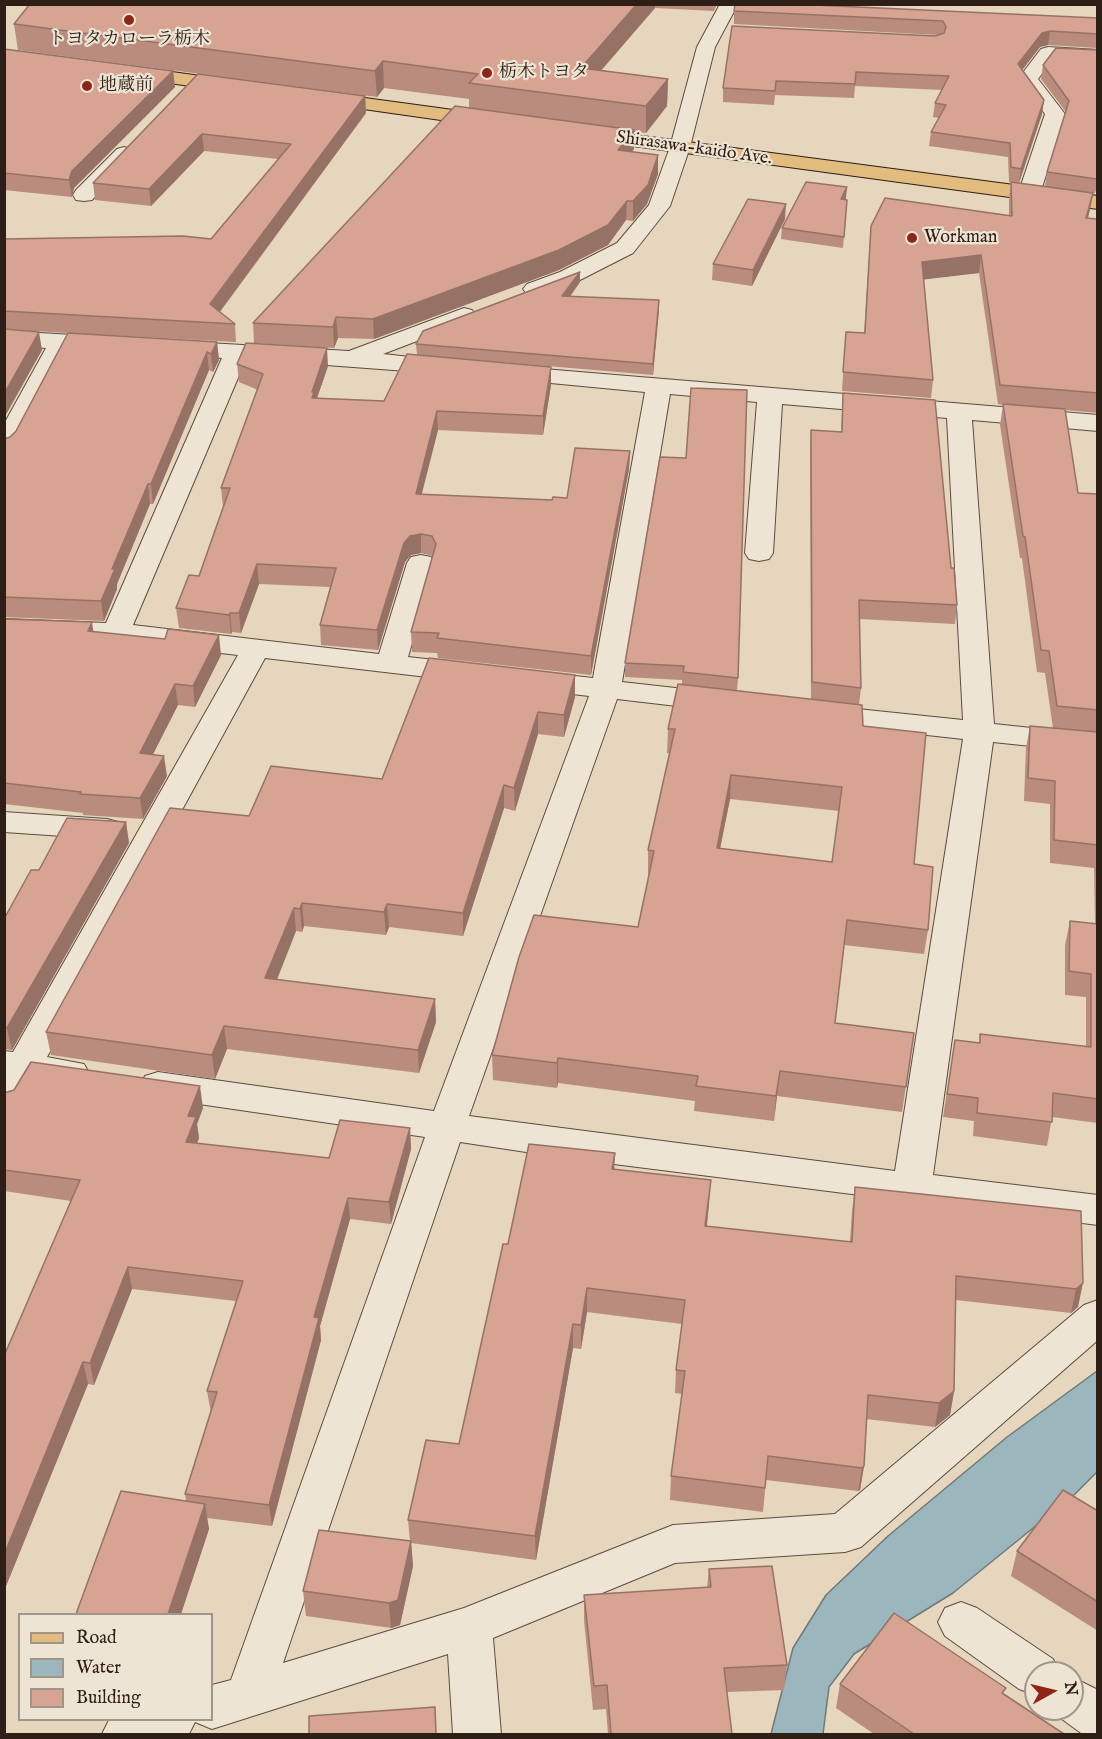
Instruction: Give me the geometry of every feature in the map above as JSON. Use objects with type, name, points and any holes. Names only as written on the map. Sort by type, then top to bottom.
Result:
[{"type":"main road","points":[[104,69],[254,89]]},
{"type":"main road","points":[[300,96],[511,124]]},
{"type":"main road","name":"Shirasawa-kaido Ave.","points":[[569,132],[1098,203]]},
{"type":"street","points":[[513,297],[568,277],[625,248],[659,206],[680,147],[706,47],[729,4]]},
{"type":"street","points":[[715,31],[738,32]]},
{"type":"street","points":[[1029,194],[1055,114],[1028,79],[1048,52],[1098,56]]},
{"type":"street","points":[[179,98],[195,81]]},
{"type":"street","points":[[84,195],[139,138]]},
{"type":"street","points":[[348,358],[480,310]]},
{"type":"street","points":[[4,338],[348,358],[1098,423]]},
{"type":"street","points":[[4,449],[62,342]]},
{"type":"street","points":[[116,632],[237,352]]},
{"type":"street","points":[[230,1700],[447,1127],[606,689],[659,386]]},
{"type":"street","points":[[759,552],[770,396]]},
{"type":"street","points":[[912,1187],[979,732],[959,412]]},
{"type":"street","points":[[392,664],[421,563]]},
{"type":"street","points":[[4,628],[116,632],[746,705]]},
{"type":"street","points":[[4,1102],[14,1065],[155,832],[256,648]]},
{"type":"street","points":[[793,711],[1098,744]]},
{"type":"street","points":[[4,822],[155,832]]},
{"type":"street","points":[[14,1065],[447,1127],[1098,1210]]},
{"type":"street","points":[[230,1700],[469,1627],[673,1544],[845,1533],[1098,1316]]},
{"type":"street","points":[[961,1622],[1024,1666]]},
{"type":"street","points":[[469,1627],[477,1734]]},
{"type":"street","points":[[1084,1707],[1098,1717]]},
{"type":"street","points":[[126,1734],[166,1721]]},
{"type":"water","points":[[1097,1371],[1097,1472],[1075,1494],[953,1593],[854,1654],[829,1687],[823,1734],[771,1734],[793,1648],[826,1595],[888,1536],[1007,1437]]},
{"type":"building","points":[[30,4],[637,4],[581,68],[668,79],[646,106],[469,83],[478,74],[383,61],[375,71],[14,24]]},
{"type":"building","points":[[735,4],[792,4],[1098,18],[1098,34],[1050,31],[1042,33],[1018,64],[1044,100],[1021,169],[1011,167],[1010,143],[931,132],[946,105],[935,103],[949,76],[856,72],[855,84],[776,81],[775,91],[723,88],[732,26],[935,36],[944,33],[946,27],[943,21],[734,11]]},
{"type":"building","points":[[1056,48],[1098,50],[1097,179],[1047,172],[1069,101],[1043,65]]},
{"type":"building","points":[[4,49],[173,71],[72,171],[69,180],[4,173]]},
{"type":"building","points":[[198,74],[365,96],[210,304],[235,324],[4,311],[4,239],[183,236],[211,239],[291,144],[202,134],[149,189],[93,183]]},
{"type":"building","points":[[455,106],[634,130],[618,150],[658,155],[648,185],[633,201],[627,201],[608,225],[559,250],[373,319],[336,317],[333,327],[253,323]]},
{"type":"building","points":[[806,182],[847,187],[841,199],[847,200],[844,237],[782,228]]},
{"type":"building","points":[[1011,182],[1093,193],[1086,218],[1098,219],[1098,393],[1000,385],[981,255],[922,262],[933,380],[843,372],[846,332],[865,333],[871,226],[885,198],[1012,216]]},
{"type":"building","points":[[748,199],[786,204],[753,270],[713,264]]},
{"type":"building","points":[[580,272],[562,296],[659,300],[653,364],[416,344],[423,331]]},
{"type":"building","points":[[4,329],[39,332],[4,394]]},
{"type":"building","points":[[68,333],[217,342],[211,354],[207,352],[151,484],[148,484],[101,601],[4,597],[4,439],[16,431]]},
{"type":"building","points":[[246,343],[327,348],[312,398],[384,401],[407,354],[551,367],[543,416],[437,411],[416,494],[552,500],[553,497],[567,498],[575,448],[630,451],[591,656],[437,638],[439,633],[411,632],[436,544],[432,536],[421,534],[410,536],[404,543],[377,630],[320,625],[336,568],[257,564],[239,613],[229,615],[176,608],[189,575],[199,576],[230,488],[221,488],[263,374],[237,364]]},
{"type":"building","points":[[691,388],[747,390],[738,678],[683,672],[684,666],[625,663],[660,457],[686,458]]},
{"type":"building","points":[[843,393],[935,400],[951,568],[954,568],[957,605],[859,600],[861,688],[812,682],[811,430],[842,432]]},
{"type":"building","points":[[1003,404],[1065,409],[1078,493],[1098,494],[1098,710],[1057,706],[1049,651],[1041,650]]},
{"type":"building","points":[[4,619],[92,622],[88,631],[165,639],[168,629],[219,635],[193,686],[175,684],[140,753],[164,756],[140,798],[80,794],[81,792],[4,783]]},
{"type":"building","points":[[429,658],[575,675],[564,715],[538,712],[514,788],[504,785],[463,913],[387,904],[384,912],[302,903],[300,909],[294,908],[265,978],[435,999],[418,1050],[224,1026],[212,1055],[46,1032],[170,808],[249,816],[271,766],[382,779]]},
{"type":"building","points":[[678,684],[862,705],[863,726],[926,733],[914,864],[933,867],[928,930],[847,920],[835,1023],[914,1033],[906,1087],[780,1071],[776,1096],[696,1086],[698,1076],[558,1058],[557,1063],[492,1055],[519,957],[534,915],[638,927],[654,851],[648,850],[675,729],[668,729]],"holes":[[[731,775],[842,787],[832,862],[717,848]]]},
{"type":"building","points":[[1030,726],[1098,732],[1098,845],[1054,840],[1055,781],[1028,778]]},
{"type":"building","points":[[67,818],[126,822],[7,1028],[4,1028],[4,919],[31,870],[39,870]]},
{"type":"building","points":[[1070,921],[1098,924],[1098,1099],[1053,1093],[1052,1122],[977,1113],[978,1098],[947,1094],[955,1040],[980,1043],[980,1034],[1091,1047],[1091,974],[1069,971]]},
{"type":"building","points":[[31,1062],[200,1086],[188,1116],[196,1117],[186,1142],[329,1158],[340,1120],[410,1128],[389,1202],[348,1198],[314,1317],[319,1318],[269,1505],[185,1494],[217,1392],[207,1391],[243,1281],[128,1267],[90,1363],[83,1362],[4,1555],[4,1356],[80,1180],[4,1170],[4,1093],[14,1090]]},
{"type":"building","points":[[529,1144],[615,1153],[612,1169],[711,1180],[705,1226],[852,1242],[855,1187],[1081,1211],[1083,1283],[1076,1289],[956,1276],[954,1391],[939,1403],[868,1395],[864,1466],[862,1468],[768,1456],[765,1488],[671,1476],[685,1371],[676,1370],[685,1300],[587,1288],[581,1325],[573,1324],[535,1536],[408,1520],[426,1440],[459,1444],[503,1244],[508,1244]]},
{"type":"building","points":[[1063,1490],[1098,1511],[1098,1602],[1017,1551]]},
{"type":"building","points":[[121,1491],[205,1504],[168,1613],[76,1613]]},
{"type":"building","points":[[319,1530],[411,1541],[398,1600],[389,1603],[303,1591]]},
{"type":"building","points":[[772,1566],[787,1665],[724,1668],[732,1734],[611,1734],[607,1685],[594,1686],[584,1595],[711,1587],[709,1569]]},
{"type":"building","points":[[894,1613],[1006,1688],[1002,1693],[1024,1708],[1024,1721],[1044,1721],[1064,1734],[914,1734],[840,1684]]},
{"type":"building","points":[[435,1707],[436,1734],[309,1734],[309,1716]]},
{"type":"place","name":"トヨタカローラ栃木","points":[[129,20]]},
{"type":"place","name":"栃木トヨタ","points":[[487,73]]},
{"type":"place","name":"地蔵前","points":[[87,86]]},
{"type":"place","name":"Workman","points":[[912,238]]}]
